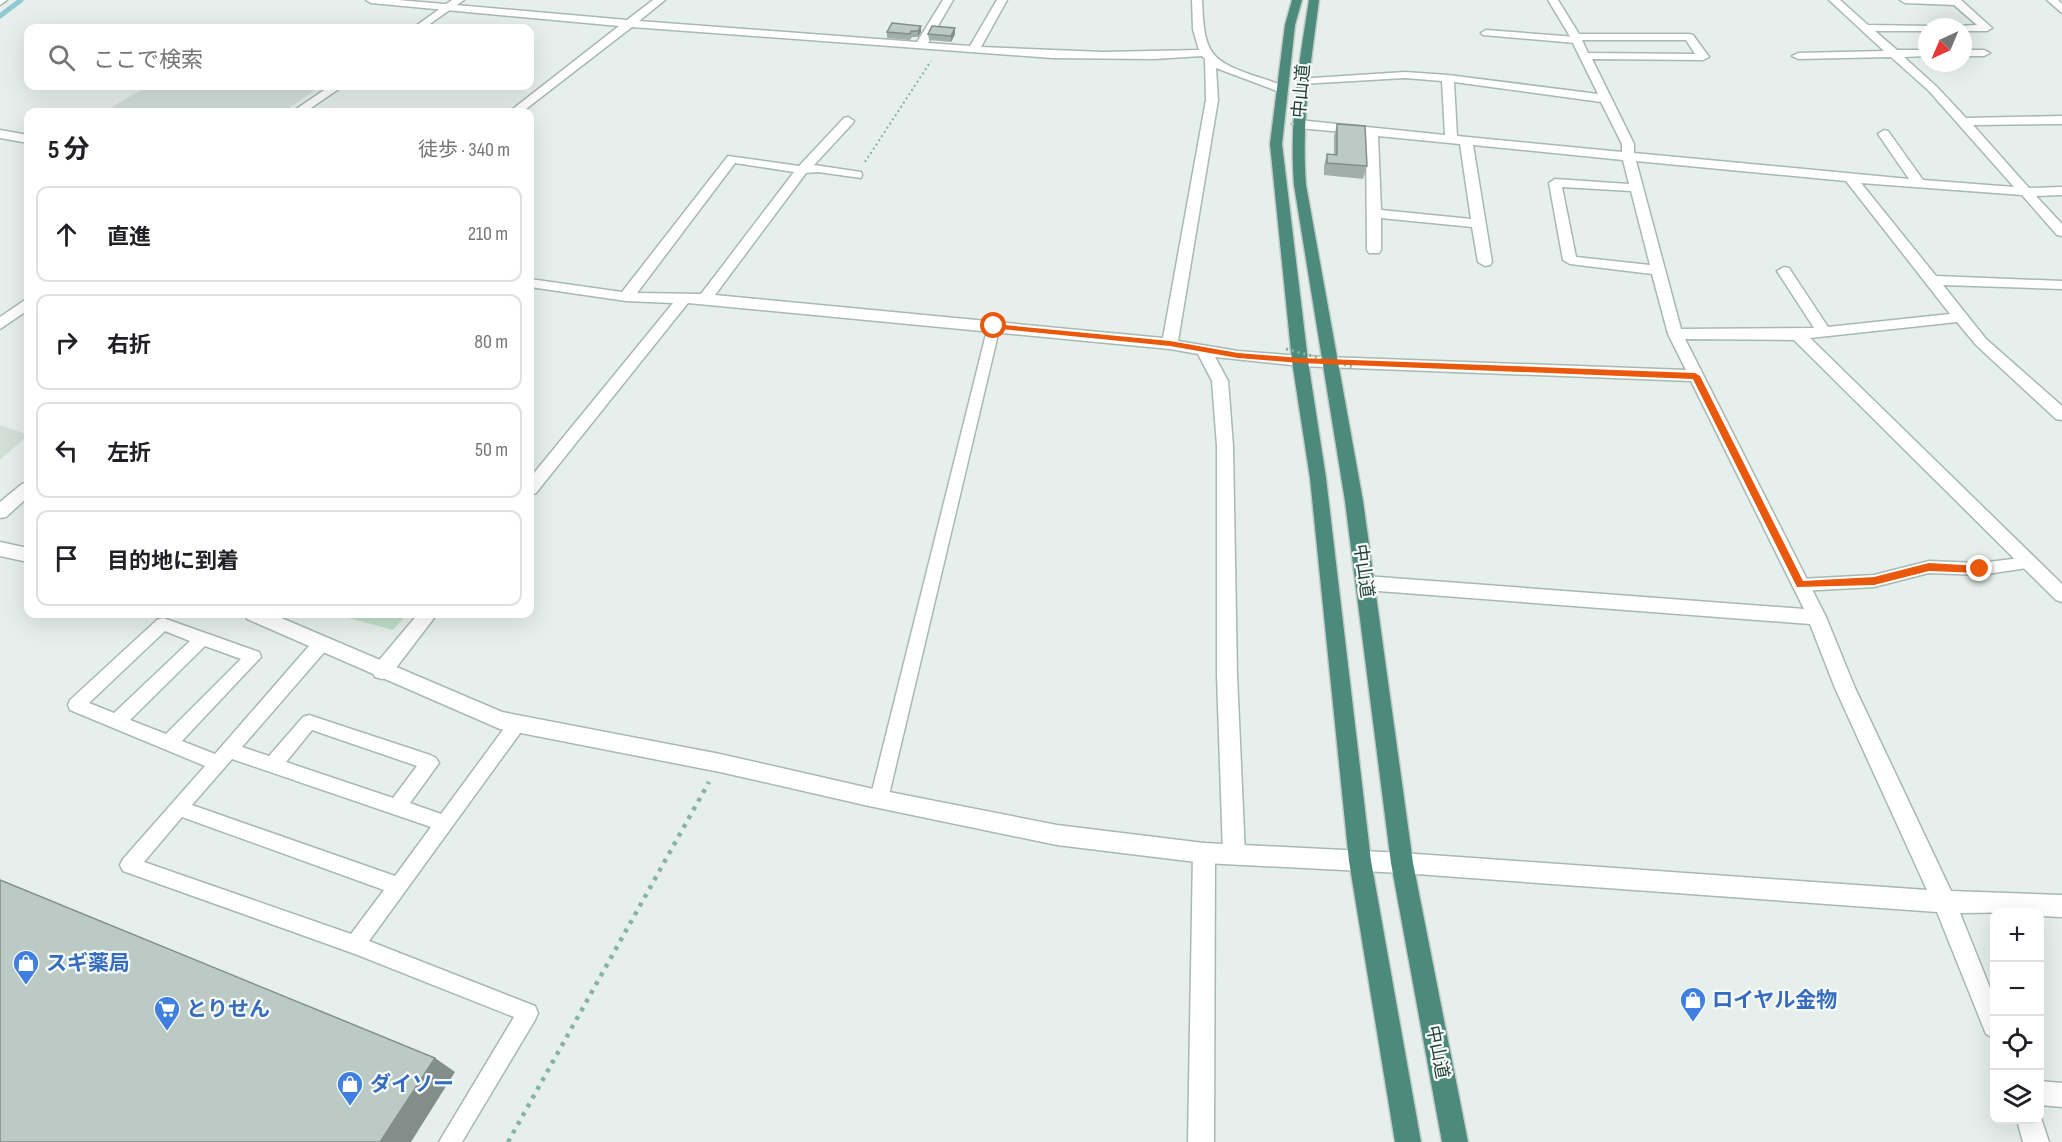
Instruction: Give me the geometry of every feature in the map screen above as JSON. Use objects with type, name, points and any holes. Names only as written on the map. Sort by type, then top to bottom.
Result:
[{"type":"highway","name":"中山道","points":[[1297,0],[1290,25],[1276,144],[1293,355],[1318,478],[1359,861],[1408,1142]]},
{"type":"highway","name":"中山道","points":[[1314,0],[1301,81],[1298,124],[1300,185],[1354,501],[1402,863],[1455,1142]]},
{"type":"street","points":[[371,0],[445,10],[627,25],[1061,56],[1207,57],[1252,79],[1281,88]]},
{"type":"street","points":[[424,24],[459,0]]},
{"type":"street","points":[[520,108],[660,0]]},
{"type":"street","points":[[921,45],[948,0]]},
{"type":"street","points":[[974,49],[1002,0]]},
{"type":"street","points":[[1170,344],[1212,100],[1207,57],[1198,29],[1197,0]]},
{"type":"street","points":[[1553,0],[1628,144],[1628,156],[1675,334],[1817,617],[1845,688],[1944,902],[1991,1016]]},
{"type":"street","points":[[1834,0],[1933,89],[2029,192],[2062,232]]},
{"type":"street","points":[[1905,0],[1957,2],[1987,28],[1972,28]]},
{"type":"street","points":[[2052,0],[2062,10]]},
{"type":"street","points":[[1866,28],[1918,28]]},
{"type":"street","points":[[1575,39],[1689,37],[1703,57],[1583,56]]},
{"type":"street","points":[[1798,56],[1918,53]]},
{"type":"street","points":[[1972,53],[1984,54]]},
{"type":"street","points":[[1301,81],[1405,75],[1448,78],[1605,99]]},
{"type":"street","points":[[1448,78],[1451,139]]},
{"type":"street","points":[[304,108],[331,90]]},
{"type":"street","points":[[1964,122],[2062,120]]},
{"type":"street","points":[[705,299],[802,170],[848,121]]},
{"type":"street","points":[[1298,124],[1850,178],[2029,192],[2062,191]]},
{"type":"street","points":[[1372,131],[1374,250]]},
{"type":"street","points":[[0,134],[24,138]]},
{"type":"street","points":[[1884,134],[1919,183]]},
{"type":"street","points":[[1466,141],[1485,262]]},
{"type":"street","points":[[626,297],[732,159],[802,170],[818,168],[856,176]]},
{"type":"street","points":[[1850,178],[1981,342],[2062,415]]},
{"type":"street","points":[[1638,188],[1555,183],[1570,260],[1657,270]]},
{"type":"street","points":[[1374,213],[1478,224]]},
{"type":"street","points":[[1784,271],[1824,332]]},
{"type":"street","points":[[1932,280],[2062,285]]},
{"type":"street","points":[[534,284],[626,297],[705,299],[1170,344],[1238,356],[1293,355],[1329,363],[1414,363],[1695,376]]},
{"type":"street","points":[[534,484],[684,300]]},
{"type":"street","points":[[0,324],[24,306]]},
{"type":"street","points":[[1675,334],[1798,335],[1961,317]]},
{"type":"street","points":[[1798,335],[2062,595]]},
{"type":"street","points":[[1204,350],[1220,381],[1225,446],[1227,675],[1234,854]]},
{"type":"street","points":[[0,512],[24,492]]},
{"type":"street","points":[[0,549],[24,554]]},
{"type":"street","points":[[1365,583],[1817,617]]},
{"type":"street","points":[[263,618],[500,720],[720,763],[879,799],[1057,835],[1204,853],[1402,863],[1944,902],[2062,906]]},
{"type":"street","points":[[382,670],[425,618]]},
{"type":"street","points":[[1201,1142],[1204,853]]},
{"type":"street","points":[[2044,1093],[2062,1095]]},
{"type":"street","points":[[2031,1124],[2036,1142]]},
{"type":"lane","points":[[1486,33],[1575,39]]},
{"type":"lane","points":[[879,799],[994,326]]},
{"type":"lane","points":[[1800,585],[1874,581],[1929,567],[1980,569],[2029,562]]},
{"type":"lane","points":[[170,744],[253,657],[163,624],[76,705],[117,721],[170,744],[217,763]]},
{"type":"lane","points":[[117,721],[202,639]]},
{"type":"lane","points":[[321,644],[129,865],[355,945],[528,1013],[450,1142]]},
{"type":"lane","points":[[273,764],[309,722],[430,763],[397,807]]},
{"type":"lane","points":[[355,945],[517,724]]},
{"type":"lane","points":[[229,750],[444,823]]},
{"type":"lane","points":[[179,808],[399,886]]},
{"type":"path","points":[[856,176],[940,47]]},
{"type":"path","points":[[1293,355],[1353,367]]},
{"type":"path","points":[[508,1142],[720,763]]},
{"type":"shaded area","points":[[141,90],[315,90],[289,108],[110,108]]},
{"type":"shaded area","points":[[0,425],[24,434],[24,439],[0,460]]},
{"type":"green space","points":[[349,618],[404,618],[393,630]]},
{"type":"building","points":[[892,23],[921,26],[918,31],[911,31],[910,34],[887,32]]},
{"type":"building","points":[[932,26],[955,28],[951,36],[928,34]]},
{"type":"building","points":[[1337,124],[1365,126],[1367,166],[1327,163],[1327,154],[1337,155]]},
{"type":"building","name":"とりせん","points":[[0,880],[435,1058],[380,1142],[0,1142]]},
{"type":"waterway","points":[[0,16],[21,0]]},
{"type":"place","name":"スギ薬局","points":[[26,986]]},
{"type":"place","name":"ロイヤル金物","points":[[1693,1023]]},
{"type":"place","name":"とりせん","points":[[167,1032]]},
{"type":"place","name":"ダイソー","points":[[350,1107]]},
{"type":"route","points":[[994,326],[1170,344],[1238,356],[1300,361],[1414,363],[1695,376],[1800,585],[1874,581],[1929,567],[1980,569]]}]
